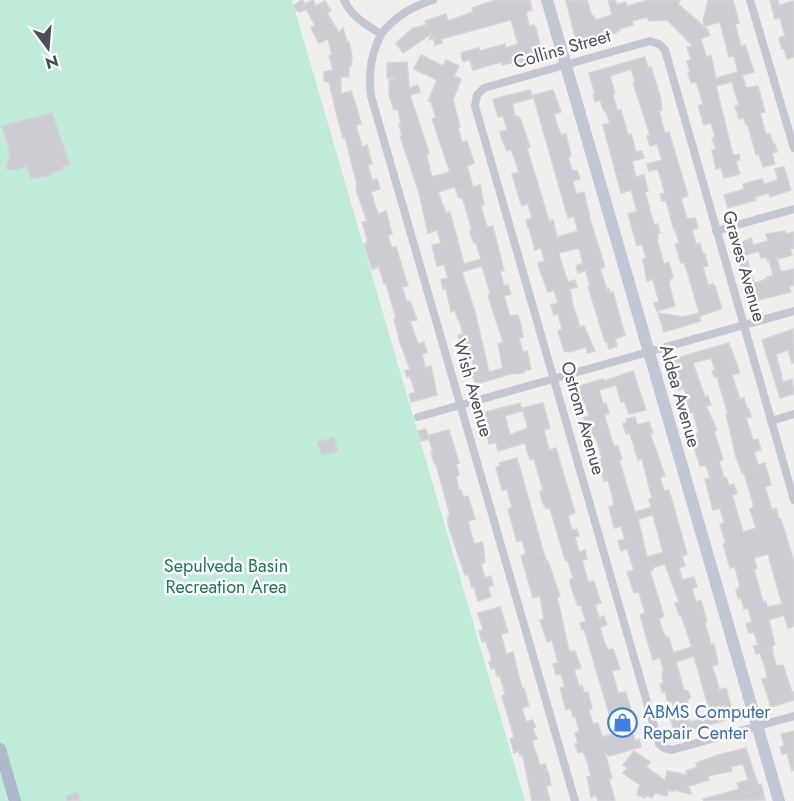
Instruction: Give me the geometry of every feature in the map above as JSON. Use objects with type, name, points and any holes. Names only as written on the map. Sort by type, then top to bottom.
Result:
[{"type":"main road","points":[[0,749],[15,801]]},
{"type":"street","points":[[344,0],[358,20],[381,34],[401,14],[433,0]]},
{"type":"street","name":"Aldea Avenue","points":[[547,0],[778,801]]},
{"type":"street","points":[[750,0],[794,148]]},
{"type":"street","name":"Wish Avenue","points":[[381,34],[370,63],[371,96],[575,801]]},
{"type":"street","name":"Collins Street","points":[[477,95],[484,88],[650,41],[659,44]]},
{"type":"street","name":"Graves Avenue","points":[[659,44],[665,50],[794,500]]},
{"type":"street","name":"Ostrom Avenue","points":[[477,95],[475,106],[656,736],[664,748],[672,750],[757,726]]},
{"type":"street","points":[[716,231],[794,209]]},
{"type":"street","points":[[418,417],[794,311]]},
{"type":"street","points":[[771,421],[794,414]]},
{"type":"street","points":[[757,726],[794,716]]},
{"type":"green space","name":"Sepulveda Basin Recreation Area","points":[[0,0],[292,0],[525,801],[0,801]]},
{"type":"building","points":[[302,0],[305,4],[313,0],[316,6],[325,1],[331,11],[327,13],[339,33],[343,28],[347,42],[349,42],[352,56],[351,66],[349,66],[349,77],[341,77],[341,94],[351,91],[358,112],[361,124],[356,125],[362,147],[367,145],[372,164],[368,165],[372,180],[377,179],[380,189],[371,192],[378,214],[386,211],[392,234],[388,235],[392,248],[396,247],[408,286],[402,287],[417,320],[410,321],[418,344],[424,342],[427,352],[422,354],[425,368],[431,366],[437,395],[411,402],[409,394],[415,392],[410,376],[407,377],[405,371],[410,369],[400,343],[394,319],[396,318],[386,284],[384,284],[379,267],[372,269],[364,244],[367,243],[367,237],[362,222],[367,221],[356,190],[357,184],[329,82],[324,81],[324,72],[333,70],[328,39],[319,43],[311,28],[315,25],[306,9],[300,12],[296,10],[294,5]]},
{"type":"building","points":[[495,0],[530,0],[532,10],[526,12],[529,26],[534,25],[536,28],[543,58],[513,65],[513,62],[502,65],[501,62],[473,70],[470,59],[463,62],[461,54],[463,52],[479,48],[480,51],[505,44],[505,48],[518,44],[511,20],[441,39],[442,43],[435,45],[433,38],[429,40],[431,34],[403,53],[396,43],[413,28],[426,25],[425,21],[446,14],[448,21],[473,12],[472,8]]},
{"type":"building","points":[[566,0],[587,0],[595,20],[612,15],[608,0],[615,0],[617,5],[625,2],[627,6],[649,0],[680,0],[678,4],[707,29],[710,35],[701,39],[706,57],[711,56],[716,78],[738,72],[734,56],[729,57],[720,22],[705,26],[703,21],[708,0],[733,0],[739,23],[735,24],[741,46],[745,45],[754,72],[742,75],[746,88],[758,86],[765,112],[760,113],[766,135],[770,134],[777,152],[772,153],[775,164],[763,167],[759,154],[756,155],[748,125],[744,118],[739,119],[735,106],[739,105],[732,82],[716,86],[733,155],[739,154],[740,160],[736,161],[740,174],[724,178],[721,167],[716,169],[712,150],[716,149],[712,138],[715,137],[711,123],[704,125],[698,106],[703,104],[699,90],[696,82],[691,83],[688,73],[690,72],[687,61],[691,60],[687,47],[693,46],[667,20],[649,21],[647,17],[632,21],[633,25],[619,29],[615,33],[590,39],[591,44],[581,47],[578,37],[575,37]]},
{"type":"building","points":[[770,0],[778,0],[779,5],[794,1],[794,57],[787,59],[784,48],[782,49],[779,38],[785,36],[780,18],[775,19]]},
{"type":"building","points":[[421,55],[443,66],[446,60],[459,66],[454,76],[461,79],[453,100],[460,127],[458,128],[462,142],[467,141],[474,163],[467,166],[473,187],[480,185],[484,205],[481,206],[487,227],[493,226],[504,271],[500,271],[504,286],[508,285],[511,294],[504,296],[510,316],[518,315],[521,326],[523,337],[519,338],[523,352],[527,351],[531,369],[524,373],[511,374],[476,384],[469,368],[474,366],[470,354],[463,355],[458,335],[463,334],[459,319],[455,310],[451,312],[446,288],[443,289],[441,280],[448,278],[444,264],[437,266],[432,245],[441,243],[437,230],[428,233],[419,193],[400,136],[402,135],[398,109],[394,110],[389,95],[389,80],[396,78],[387,78],[387,63],[407,62],[409,88],[418,85],[420,92],[410,95],[429,153],[427,153],[427,158],[432,177],[450,172],[432,119],[436,118],[431,102],[428,101],[437,80],[414,69]],"holes":[[[455,187],[458,197],[463,199],[472,238],[481,259],[464,264],[450,212],[446,213],[438,192]],[[482,266],[490,292],[488,296],[503,342],[498,344],[503,368],[489,372],[475,312],[462,272]]]},
{"type":"building","points":[[645,57],[648,68],[651,67],[660,96],[662,110],[659,111],[664,130],[665,133],[669,132],[688,196],[681,198],[687,219],[695,218],[698,228],[692,230],[696,244],[700,243],[703,254],[705,254],[708,266],[703,267],[708,285],[715,286],[721,306],[721,309],[700,316],[684,262],[681,263],[675,244],[679,243],[666,200],[662,201],[660,194],[665,193],[658,169],[649,171],[647,164],[662,160],[657,144],[650,146],[647,136],[650,135],[633,83],[635,82],[631,69],[610,76],[615,93],[613,94],[617,111],[621,110],[628,135],[631,134],[636,152],[642,151],[644,158],[632,161],[636,177],[644,175],[648,191],[645,192],[654,225],[658,224],[660,233],[657,234],[657,240],[664,264],[669,262],[673,278],[670,279],[669,284],[675,306],[657,311],[654,303],[659,302],[653,279],[647,281],[643,259],[646,258],[642,244],[637,246],[628,214],[637,211],[631,190],[621,193],[603,125],[610,123],[600,100],[595,102],[593,94],[595,94],[589,73]]},
{"type":"building","points":[[530,90],[533,98],[512,104],[515,116],[521,120],[549,221],[553,220],[557,237],[578,231],[574,216],[568,218],[533,95],[553,90],[561,112],[554,114],[561,135],[566,134],[572,171],[577,170],[580,179],[573,181],[576,194],[584,192],[605,267],[601,268],[601,271],[607,290],[609,289],[610,293],[613,292],[625,335],[615,339],[617,346],[609,349],[588,286],[590,286],[586,270],[578,273],[576,266],[583,263],[579,248],[559,253],[568,282],[575,280],[577,287],[570,289],[580,327],[584,326],[595,351],[587,353],[586,347],[570,352],[564,351],[558,331],[562,329],[558,314],[554,315],[551,305],[558,303],[554,290],[548,292],[540,271],[538,263],[545,261],[541,248],[535,250],[526,220],[532,218],[528,204],[522,206],[519,198],[512,174],[519,172],[511,149],[507,151],[502,140],[500,132],[507,130],[503,116],[498,117],[493,99]]},
{"type":"building","points":[[52,113],[70,165],[62,167],[63,170],[52,173],[52,175],[31,179],[27,166],[16,170],[6,169],[10,154],[2,126]]},
{"type":"building","points":[[784,167],[791,190],[770,197],[769,193],[755,197],[756,200],[728,208],[724,195],[744,189],[743,184],[762,179],[764,184],[778,180],[775,169]]},
{"type":"building","points":[[794,232],[794,248],[790,249],[792,255],[777,259],[781,272],[794,269],[794,285],[789,287],[791,292],[751,302],[734,246],[751,238],[753,245],[768,241],[766,234]],"holes":[[[759,251],[761,258],[766,257],[769,260],[773,275],[754,283],[746,255]]]},
{"type":"building","points":[[658,313],[683,317],[699,313],[701,321],[664,332]]},
{"type":"building","points":[[793,329],[794,363],[792,363],[788,350],[776,354],[783,382],[792,379],[794,394],[780,398],[762,340]]},
{"type":"building","points":[[729,343],[739,371],[732,375],[740,399],[744,398],[747,409],[749,409],[751,417],[746,418],[753,440],[758,439],[761,450],[754,452],[758,465],[765,463],[771,485],[765,487],[772,510],[776,508],[779,519],[781,519],[794,562],[794,626],[788,628],[784,615],[769,620],[775,645],[772,646],[772,650],[776,664],[777,666],[783,665],[792,692],[794,692],[794,700],[771,707],[762,679],[767,678],[765,667],[760,653],[756,654],[753,646],[758,645],[754,632],[749,633],[746,624],[752,622],[748,608],[744,609],[741,598],[738,599],[736,590],[740,586],[735,567],[730,568],[723,544],[726,544],[720,524],[724,523],[720,508],[713,510],[705,479],[710,478],[706,465],[700,466],[690,435],[698,433],[693,412],[690,413],[684,388],[679,390],[670,360]],"holes":[[[711,358],[715,370],[712,371],[714,377],[717,377],[728,414],[726,414],[736,457],[744,473],[753,503],[753,508],[750,509],[756,528],[743,532],[732,495],[737,494],[734,484],[729,485],[726,477],[724,478],[719,461],[723,460],[714,431],[717,430],[706,406],[711,405],[708,396],[705,397],[693,363]],[[768,554],[782,604],[767,607],[766,601],[763,602],[754,569],[757,568],[754,558]]]},
{"type":"building","points":[[633,371],[646,410],[629,414],[624,401],[621,402],[616,385],[599,390],[603,404],[606,403],[609,413],[605,415],[606,421],[614,447],[618,446],[622,459],[619,460],[635,512],[651,507],[649,499],[652,498],[642,459],[638,460],[630,433],[626,434],[623,424],[627,422],[626,419],[635,417],[637,425],[649,422],[653,433],[650,433],[665,476],[660,477],[664,491],[669,490],[687,554],[682,556],[685,566],[679,568],[682,580],[694,577],[697,587],[692,589],[696,602],[701,600],[711,645],[714,644],[716,653],[718,664],[712,666],[719,690],[726,688],[734,718],[675,734],[670,717],[676,715],[672,701],[668,703],[665,691],[662,692],[660,684],[663,683],[662,672],[664,671],[660,658],[653,660],[640,615],[645,613],[639,592],[634,593],[627,572],[634,570],[627,549],[621,551],[618,541],[625,539],[621,526],[614,528],[609,507],[614,505],[608,480],[604,481],[601,471],[598,472],[595,461],[602,459],[596,437],[589,439],[583,418],[589,416],[585,404],[580,405],[576,387],[603,379],[604,381]],"holes":[[[653,515],[663,552],[647,557],[638,519]],[[665,564],[679,602],[675,603],[692,647],[673,652],[669,637],[666,637],[663,632],[659,619],[664,616],[650,571],[653,570],[652,568]],[[694,656],[711,716],[690,722],[686,709],[689,708],[687,701],[690,697],[688,691],[684,690],[676,662]]]},
{"type":"building","points":[[520,403],[522,411],[505,416],[510,435],[528,428],[522,408],[543,403],[550,428],[544,430],[549,450],[556,448],[575,513],[568,516],[572,530],[577,529],[579,536],[575,537],[579,552],[585,550],[587,559],[582,560],[588,582],[594,581],[601,603],[595,605],[599,618],[604,616],[607,625],[600,627],[604,641],[608,650],[613,649],[620,669],[612,671],[618,693],[626,692],[632,714],[627,715],[635,741],[639,739],[641,747],[609,756],[605,753],[615,801],[598,801],[596,795],[591,797],[587,777],[591,776],[587,761],[583,752],[578,753],[575,744],[578,743],[575,733],[579,731],[575,716],[573,717],[571,709],[566,710],[560,688],[565,687],[561,674],[556,675],[553,664],[558,663],[552,640],[547,642],[540,620],[544,619],[540,596],[533,598],[521,556],[526,554],[522,540],[517,542],[508,509],[512,508],[507,489],[502,490],[496,467],[500,466],[499,463],[517,458],[546,561],[548,561],[560,596],[557,597],[569,651],[575,651],[581,668],[574,670],[579,686],[582,685],[584,693],[588,692],[593,724],[598,723],[602,737],[618,733],[613,716],[610,716],[584,629],[582,630],[580,623],[586,622],[581,605],[578,606],[573,593],[570,579],[573,578],[568,561],[565,560],[550,508],[546,509],[542,501],[540,491],[543,490],[534,459],[530,460],[525,443],[498,451],[496,442],[489,444],[487,436],[482,413]]},
{"type":"building","points":[[426,429],[429,439],[421,441],[418,431]]},
{"type":"building","points":[[449,430],[459,463],[456,464],[459,475],[456,476],[459,490],[463,497],[468,496],[475,519],[468,521],[474,544],[482,542],[483,544],[485,562],[481,564],[485,578],[491,576],[493,585],[488,587],[491,597],[478,601],[468,574],[465,575],[448,525],[448,515],[450,515],[428,435]]},
{"type":"building","points":[[334,437],[338,451],[323,455],[317,442]]},
{"type":"building","points":[[500,607],[508,632],[501,634],[506,654],[513,652],[522,689],[524,688],[529,706],[522,708],[526,722],[533,720],[536,727],[533,729],[537,739],[532,741],[540,765],[545,764],[549,775],[551,785],[546,786],[550,801],[532,801],[523,756],[520,756],[519,751],[514,753],[510,739],[514,737],[502,696],[505,694],[500,676],[497,676],[495,668],[491,669],[489,662],[492,661],[486,641],[482,642],[479,631],[483,630],[478,613]]},
{"type":"building","points":[[794,731],[794,770],[792,771],[787,753],[782,754],[780,747],[784,745],[781,734]]},
{"type":"building","points":[[746,748],[765,800],[704,801],[703,799],[739,789],[737,783],[748,780],[743,764],[731,767],[732,771],[708,776],[709,780],[689,786],[691,794],[668,790],[667,796],[655,793],[652,798],[646,795],[644,798],[637,794],[640,785],[623,773],[627,768],[623,765],[634,751],[650,762],[646,767],[665,780],[667,771],[687,775],[686,771],[697,767],[696,763]]},
{"type":"building","points":[[78,792],[80,800],[67,801],[66,796]]},
{"type":"place","name":"ABMS Computer Repair Center","points":[[622,722]]}]
